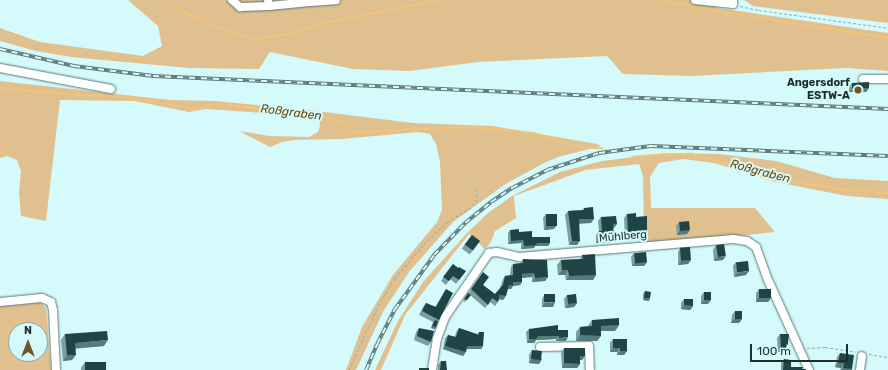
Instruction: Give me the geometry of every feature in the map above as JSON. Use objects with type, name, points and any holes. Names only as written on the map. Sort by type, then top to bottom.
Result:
[{"type":"street","points":[[232,0],[240,7],[269,3],[336,0]]},
{"type":"street","points":[[695,0],[733,2]]},
{"type":"street","points":[[0,68],[111,89]]},
{"type":"street","points":[[863,80],[888,79]]},
{"type":"street","name":"Mühlberg","points":[[432,370],[437,340],[445,317],[489,253],[492,252],[519,257],[733,239],[747,241],[756,247],[769,282],[809,370]]},
{"type":"street","points":[[0,302],[42,298],[51,302],[53,310],[56,370]]},
{"type":"street","points":[[540,348],[589,346],[590,370]]},
{"type":"street","points":[[860,370],[864,354]]},
{"type":"path","points":[[733,2],[759,10],[888,28]]},
{"type":"path","points":[[349,370],[378,306],[395,278],[424,244],[447,222],[469,209],[476,202],[476,189]]},
{"type":"path","points":[[799,348],[825,347],[888,357]]},
{"type":"shaded area","points":[[128,0],[721,0],[717,8],[888,33],[888,71],[846,68],[692,76],[623,74],[607,56],[478,62],[410,71],[353,69],[270,52],[259,69],[189,68],[71,57],[36,51],[0,41],[0,28],[40,42],[143,56],[162,46],[158,26]]},
{"type":"shaded area","points":[[744,0],[888,0],[888,23],[753,6]]},
{"type":"shaded area","points":[[0,81],[170,100],[215,101],[308,110],[413,123],[493,126],[597,144],[601,146],[558,157],[540,165],[504,185],[453,222],[409,272],[384,310],[356,370],[346,370],[362,327],[393,275],[437,222],[442,210],[440,162],[436,144],[430,134],[418,132],[342,139],[294,140],[282,142],[270,147],[239,131],[269,136],[309,137],[318,132],[320,125],[319,119],[205,109],[189,112],[135,101],[60,100],[46,221],[21,216],[19,193],[21,171],[17,160],[7,156],[0,158]]},
{"type":"shaded area","points":[[665,153],[719,154],[776,161],[835,178],[888,181],[888,199],[847,196],[776,182],[714,163],[683,159],[659,163],[650,177],[651,208],[755,208],[775,232],[648,245],[644,233],[643,176],[639,164],[585,170],[514,196],[516,218],[495,231],[491,242],[485,249],[469,234],[405,315],[381,370],[375,370],[398,321],[423,282],[468,232],[488,213],[512,196],[560,172],[602,161]]},
{"type":"shaded area","points":[[40,302],[46,308],[47,322],[8,322],[8,362],[48,362],[48,333],[51,370],[0,370],[0,306]]},
{"type":"building","points":[[869,82],[869,88],[852,88],[852,83]]},
{"type":"building","points":[[593,207],[594,219],[579,219],[580,241],[572,241],[568,211],[584,210],[584,208]]},
{"type":"building","points":[[636,213],[636,217],[647,216],[647,231],[628,232],[627,214]]},
{"type":"building","points":[[546,214],[557,214],[557,226],[546,226]]},
{"type":"building","points":[[616,216],[617,224],[613,224],[614,238],[599,239],[599,231],[602,231],[601,217]]},
{"type":"building","points":[[689,221],[690,230],[680,231],[679,222]]},
{"type":"building","points":[[519,229],[519,232],[532,231],[532,237],[550,237],[550,243],[536,243],[537,245],[524,246],[523,240],[511,241],[510,230]]},
{"type":"building","points":[[472,235],[480,241],[473,251],[465,245]]},
{"type":"building","points":[[724,244],[726,256],[718,257],[716,245]]},
{"type":"building","points":[[690,247],[691,260],[681,261],[680,248]]},
{"type":"building","points":[[646,252],[647,262],[635,263],[634,253]]},
{"type":"building","points":[[595,254],[596,275],[569,276],[568,270],[562,270],[561,260],[583,259],[582,255]]},
{"type":"building","points":[[523,259],[547,260],[548,277],[535,278],[534,273],[522,274],[522,282],[513,282],[513,285],[509,285],[506,296],[500,295],[500,293],[498,302],[492,298],[488,305],[471,289],[483,272],[489,277],[483,285],[495,294],[503,285],[505,276],[513,275],[513,264],[523,263]]},
{"type":"building","points":[[748,261],[749,271],[737,272],[736,262]]},
{"type":"building","points":[[453,264],[466,271],[459,280],[453,276],[449,281],[443,277]]},
{"type":"building","points":[[446,289],[453,293],[439,320],[422,311],[426,303],[436,307]]},
{"type":"building","points":[[759,289],[771,289],[771,298],[759,298]]},
{"type":"building","points":[[645,291],[651,292],[650,298],[644,298]]},
{"type":"building","points":[[704,292],[711,292],[711,300],[704,300]]},
{"type":"building","points":[[468,293],[471,295],[467,300],[464,299]]},
{"type":"building","points":[[544,294],[555,294],[555,302],[544,302]]},
{"type":"building","points":[[576,294],[577,303],[568,304],[567,295]]},
{"type":"building","points":[[684,299],[693,299],[693,306],[684,305]]},
{"type":"building","points":[[735,311],[742,311],[742,319],[735,319]]},
{"type":"building","points":[[619,318],[619,325],[601,326],[601,336],[580,335],[580,327],[592,326],[592,320]]},
{"type":"building","points":[[435,320],[438,321],[436,327],[432,326]]},
{"type":"building","points":[[558,325],[558,330],[568,330],[568,337],[559,338],[559,336],[538,336],[536,339],[529,339],[529,329]]},
{"type":"building","points":[[419,328],[434,331],[431,342],[417,336]]},
{"type":"building","points":[[459,328],[479,335],[479,332],[484,332],[483,346],[467,346],[466,352],[445,346],[448,335],[456,337]]},
{"type":"building","points":[[107,331],[108,340],[75,343],[76,355],[67,355],[65,334]]},
{"type":"building","points":[[780,334],[789,334],[786,348],[781,348]]},
{"type":"building","points":[[613,339],[627,339],[627,351],[620,351],[620,348],[613,348]]},
{"type":"building","points":[[564,348],[585,348],[585,356],[580,356],[580,364],[564,363]]},
{"type":"building","points":[[532,350],[542,351],[541,360],[531,359]]},
{"type":"building","points":[[840,353],[854,355],[852,369],[843,368],[844,363],[838,363]]},
{"type":"building","points":[[784,359],[791,360],[791,367],[803,367],[802,369],[806,370],[783,370]]},
{"type":"building","points":[[441,361],[446,361],[447,370],[440,370]]},
{"type":"building","points":[[85,362],[106,362],[106,370],[85,370]]},
{"type":"building","points":[[419,368],[429,368],[429,370],[419,370]]},
{"type":"waterway","name":"Roßgraben","points":[[168,0],[186,13],[215,26],[251,39],[289,34],[323,23],[439,0]]},
{"type":"waterway","name":"Roßgraben","points":[[660,0],[700,8],[888,38]]},
{"type":"waterway","name":"Roßgraben","points":[[0,88],[77,95],[117,96],[194,109],[217,104],[321,115],[343,123],[356,132],[467,127],[534,133],[580,147],[602,148]]},
{"type":"waterway","name":"Roßgraben","points":[[632,157],[692,154],[759,173],[802,183],[836,189],[888,193]]},
{"type":"railway","points":[[0,49],[74,66],[153,76],[888,109]]},
{"type":"railway","points":[[366,370],[377,344],[395,309],[434,255],[465,223],[491,202],[512,188],[547,170],[599,153],[651,146],[888,156]]},
{"type":"place","name":"Angersdorf ESTW-A","points":[[858,90]]}]
